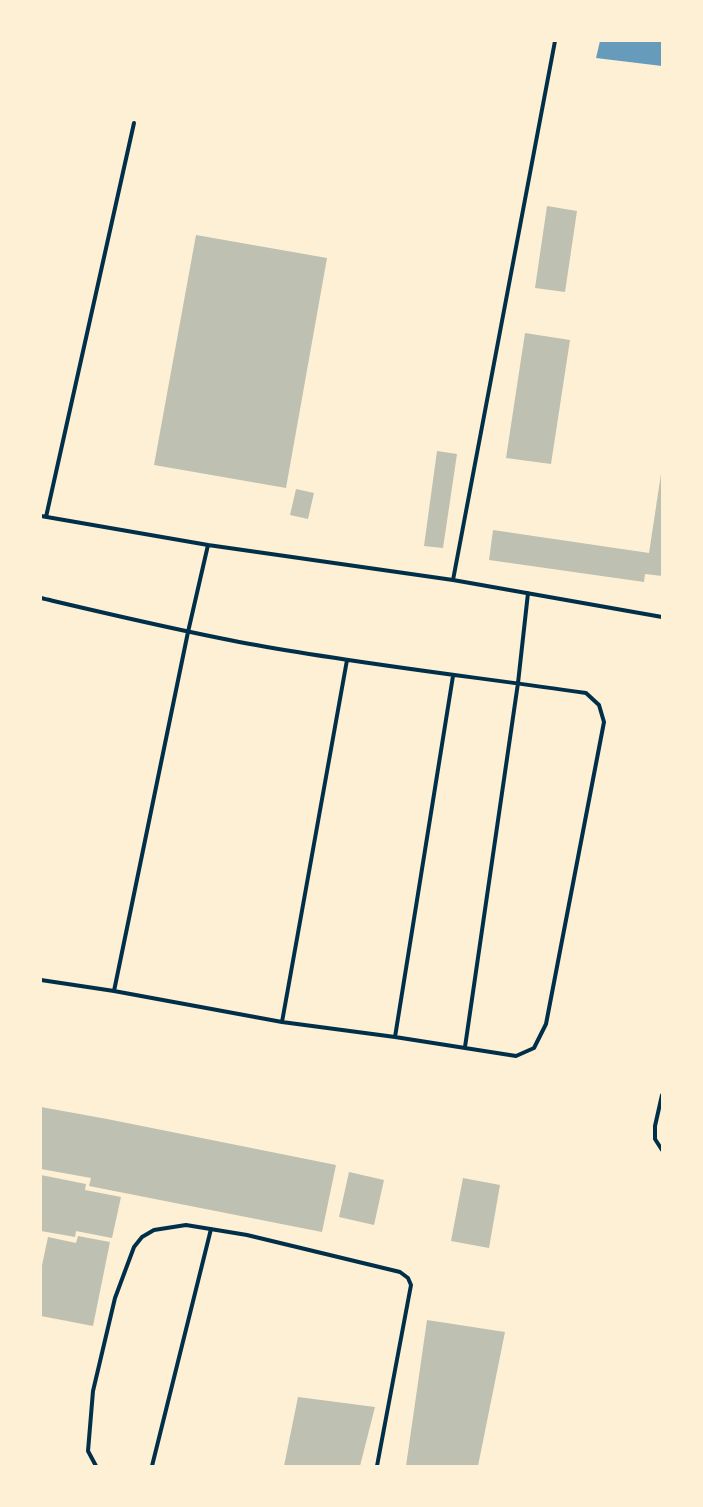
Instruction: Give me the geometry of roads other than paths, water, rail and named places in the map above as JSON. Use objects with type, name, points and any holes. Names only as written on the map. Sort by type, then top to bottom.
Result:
[{"type":"lane","points":[[453,580],[555,41]]},
{"type":"lane","points":[[134,123],[44,516],[208,545],[453,580],[662,617]]},
{"type":"lane","points":[[114,991],[188,632],[208,545]]},
{"type":"lane","points":[[465,1047],[518,683],[528,593]]},
{"type":"lane","points":[[41,598],[188,632],[347,660],[586,693],[599,705],[604,722],[546,1024],[534,1048],[516,1056],[465,1047],[282,1022],[114,991],[41,980]]},
{"type":"lane","points":[[282,1022],[347,660]]},
{"type":"lane","points":[[395,1037],[453,676]]},
{"type":"lane","points":[[662,1095],[654,1138],[662,1150]]},
{"type":"lane","points":[[96,1466],[88,1450],[93,1391],[115,1298],[134,1248],[142,1237],[154,1230],[186,1225],[247,1235],[400,1272],[408,1278],[411,1286],[377,1466]]},
{"type":"lane","points":[[152,1466],[211,1229]]},
{"type":"water","points":[[600,41],[662,41],[662,66],[596,58]]}]
